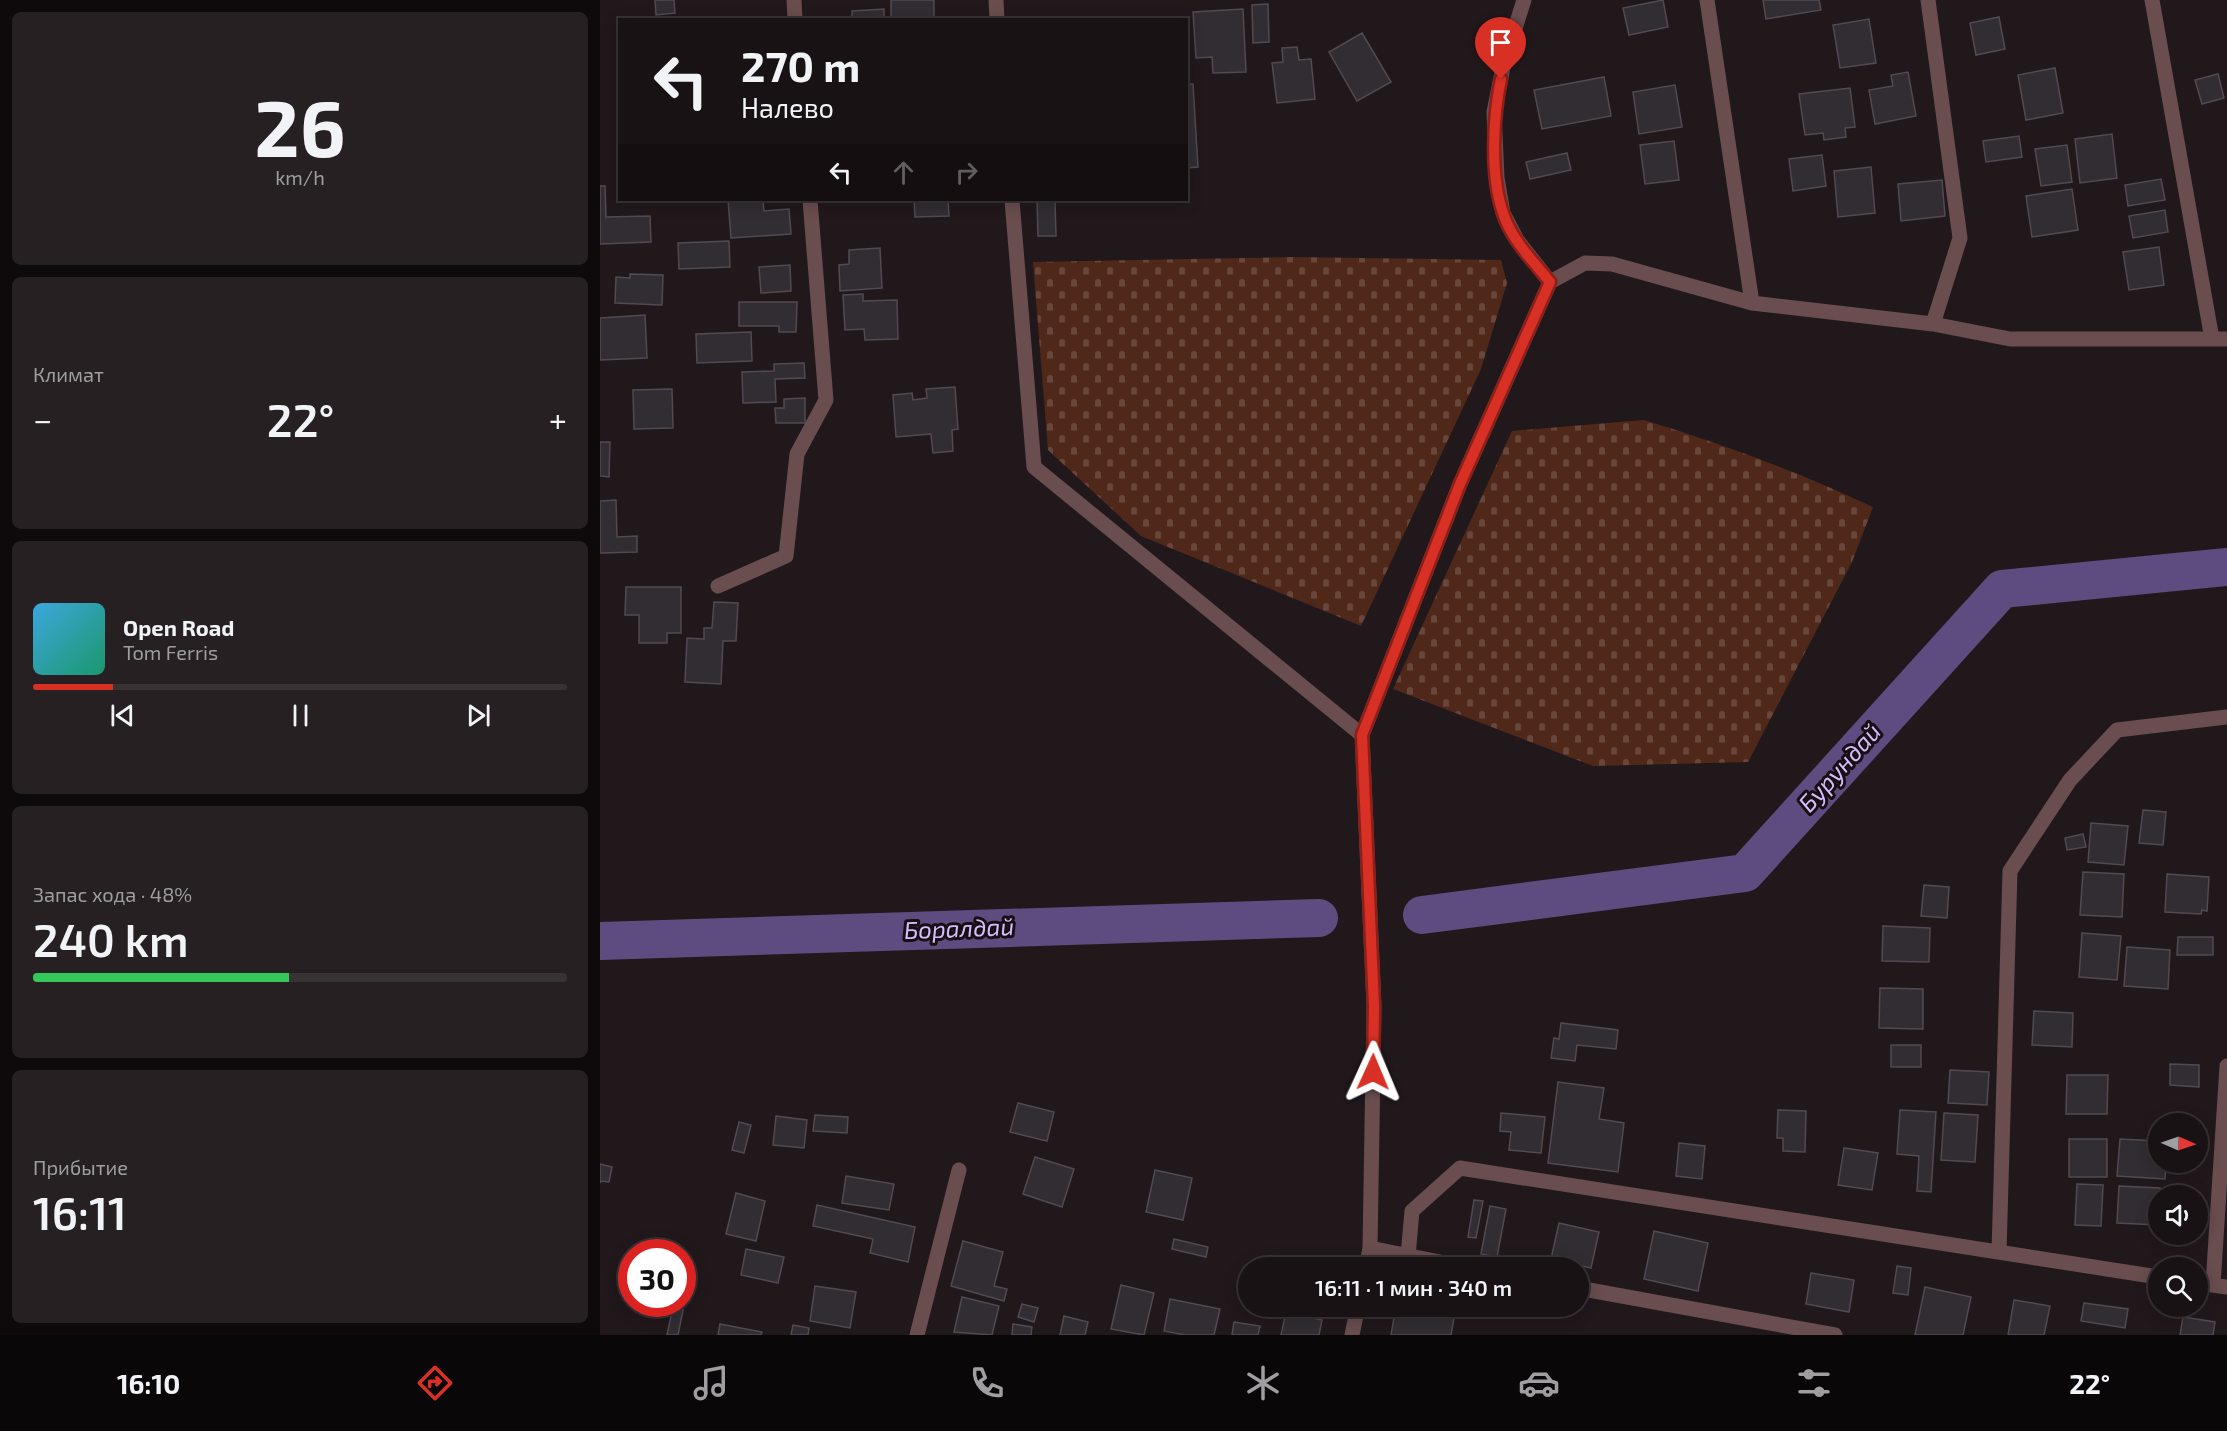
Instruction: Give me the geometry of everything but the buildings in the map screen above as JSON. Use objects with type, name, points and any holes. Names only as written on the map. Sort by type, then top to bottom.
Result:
[{"type":"street","points":[[794,0],[795,18]]},
{"type":"street","points":[[996,0],[998,18]]},
{"type":"street","points":[[1524,0],[1504,63],[1494,112],[1497,178],[1503,213],[1517,240],[1550,282]]},
{"type":"street","points":[[1707,0],[1752,303]]},
{"type":"street","points":[[1928,0],[1960,238],[1933,324]]},
{"type":"street","points":[[1368,1257],[1374,1006],[1362,735],[1460,484],[1550,282],[1586,263],[1612,264],[1752,303],[1933,324],[2010,339],[2220,339],[2152,0]]},
{"type":"street","points":[[718,586],[786,556],[797,454],[826,400],[810,201]]},
{"type":"street","points":[[1012,201],[1034,467],[1362,735]]},
{"type":"street","points":[[1999,1252],[2010,871],[2070,780],[2117,730],[2227,717]]},
{"type":"street","points":[[2220,1286],[2227,1066]]},
{"type":"street","points":[[1408,1256],[1412,1211],[1460,1168],[2148,1275]]},
{"type":"street","points":[[917,1335],[959,1170]]},
{"type":"street","points":[[1370,1248],[1413,1257]]},
{"type":"street","points":[[1589,1290],[1835,1335]]},
{"type":"street","points":[[1352,1335],[1356,1317]]},
{"type":"green space","points":[[1292,257],[1501,260],[1507,283],[1481,369],[1361,626],[1141,536],[1048,450],[1033,262]]},
{"type":"green space","points":[[1644,420],[1760,459],[1873,507],[1852,562],[1748,762],[1593,766],[1393,689],[1512,431]]},
{"type":"waterway","name":"Бурундай","points":[[1422,915],[1745,873],[2002,589],[2227,567]]},
{"type":"waterway","name":"Боралдай","points":[[600,941],[1319,918]]},
{"type":"route","points":[[1373,1072],[1374,1006],[1362,735],[1460,484],[1550,282],[1517,240],[1503,213],[1497,178],[1494,112],[1501,79]]}]
